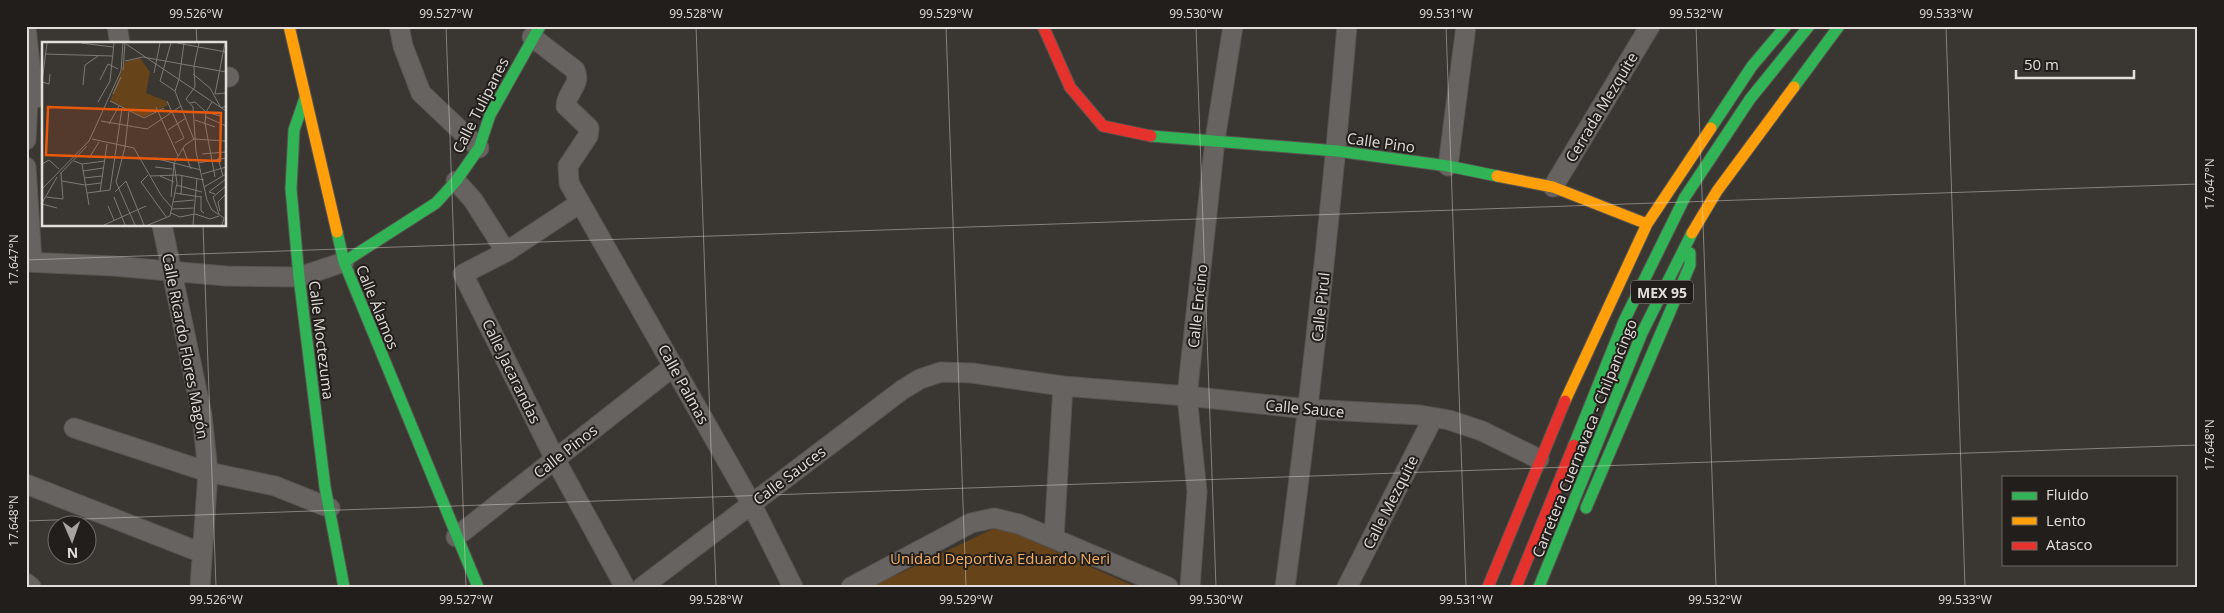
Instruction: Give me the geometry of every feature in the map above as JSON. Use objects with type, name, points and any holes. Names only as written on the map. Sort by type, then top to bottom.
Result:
[{"type":"main road","name":"Calle Álamos","points":[[289,26],[344,262],[478,587]]},
{"type":"main road","name":"Calle Pino","points":[[1043,26],[1070,87],[1103,126],[1154,137],[1215,140],[1337,151],[1448,166],[1553,187],[1647,224]]},
{"type":"main road","points":[[1488,587],[1578,368],[1647,224],[1752,66],[1786,26]]},
{"type":"main road","name":"Carretera Cuernavaca - Chilpancingo","points":[[1516,587],[1624,321],[1685,196],[1750,99],[1809,26]]},
{"type":"main road","name":"Carretera Cuernavaca - Chilpancingo","points":[[1539,587],[1642,333],[1689,238],[1717,191],[1839,26]]},
{"type":"main road","name":"Calle Tulipanes","points":[[344,262],[436,203],[456,181],[479,148],[490,115],[536,32]]},
{"type":"main road","name":"Calle Moctezuma","points":[[306,97],[294,130],[292,189],[299,277],[330,508],[344,587]]},
{"type":"main road","points":[[1580,522],[1690,265],[1689,238]]},
{"type":"street","points":[[118,26],[120,42]]},
{"type":"street","points":[[399,26],[403,46],[421,93],[479,148]]},
{"type":"street","points":[[403,46],[414,26]]},
{"type":"street","name":"Calle Encino","points":[[1190,587],[1197,492],[1187,396],[1215,140],[1233,26]]},
{"type":"street","name":"Calle Pirul","points":[[1285,587],[1308,409],[1337,151],[1347,26]]},
{"type":"street","points":[[1448,166],[1466,26]]},
{"type":"street","name":"Cerrada Mezquite","points":[[1553,187],[1650,26]]},
{"type":"street","points":[[26,28],[33,99],[26,140]]},
{"type":"street","name":"Calle Palmas","points":[[536,32],[578,75],[577,82],[566,100],[566,106],[589,128],[588,136],[568,166],[569,183],[751,503],[793,587]]},
{"type":"street","points":[[26,167],[29,262],[173,270],[226,276],[299,277],[344,262]]},
{"type":"street","points":[[456,181],[473,200],[506,252],[580,203]]},
{"type":"street","name":"Calle Ricardo Flores Magón","points":[[162,226],[202,415],[208,472],[200,587]]},
{"type":"street","name":"Calle Jacarandas","points":[[506,252],[463,274],[555,459],[625,587]]},
{"type":"street","name":"Calle Pinos","points":[[456,537],[674,366]]},
{"type":"street","name":"Calle Sauce","points":[[941,372],[972,373],[1063,386],[1187,396],[1308,409],[1433,418],[1482,431],[1539,459]]},
{"type":"street","name":"Calle Sauces","points":[[642,587],[902,390],[920,379],[941,372]]},
{"type":"street","points":[[1054,538],[1063,386]]},
{"type":"street","name":"Calle Mezquite","points":[[1348,587],[1433,418]]},
{"type":"street","points":[[74,428],[208,472],[275,486],[330,508]]},
{"type":"street","points":[[26,484],[202,553]]},
{"type":"street","points":[[851,587],[971,523],[994,518],[1019,524],[1168,587]]},
{"type":"street","points":[[26,583],[31,587]]},
{"type":"green space","name":"Unidad Deportiva Eduardo Neri","points":[[999,526],[1136,587],[871,587]]},
{"type":"traffic: fast","points":[[344,262],[436,203],[456,181],[479,148],[490,115],[540,26]]},
{"type":"traffic: fast","points":[[1711,128],[1752,66],[1786,26]]},
{"type":"traffic: fast","points":[[1574,445],[1624,321],[1685,197],[1750,99],[1809,26]]},
{"type":"traffic: fast","points":[[1794,87],[1839,26]]},
{"type":"traffic: fast","points":[[305,98],[294,130],[291,189],[299,277],[325,487],[344,587]]},
{"type":"traffic: fast","points":[[1151,136],[1337,151],[1448,166],[1497,176]]},
{"type":"traffic: fast","points":[[337,232],[344,262],[478,587]]},
{"type":"traffic: fast","points":[[1539,587],[1642,333],[1692,233]]},
{"type":"traffic: fast","points":[[1586,508],[1690,265],[1690,253]]},
{"type":"traffic: slow","points":[[289,26],[337,232]]},
{"type":"traffic: slow","points":[[1692,233],[1717,191],[1794,87]]},
{"type":"traffic: slow","points":[[1565,401],[1647,224],[1711,128]]},
{"type":"traffic: slow","points":[[1497,176],[1553,187],[1647,224]]},
{"type":"traffic: jam","points":[[1043,26],[1070,87],[1103,126],[1151,136]]},
{"type":"traffic: jam","points":[[1488,587],[1565,401]]},
{"type":"traffic: jam","points":[[1516,587],[1574,445]]}]
